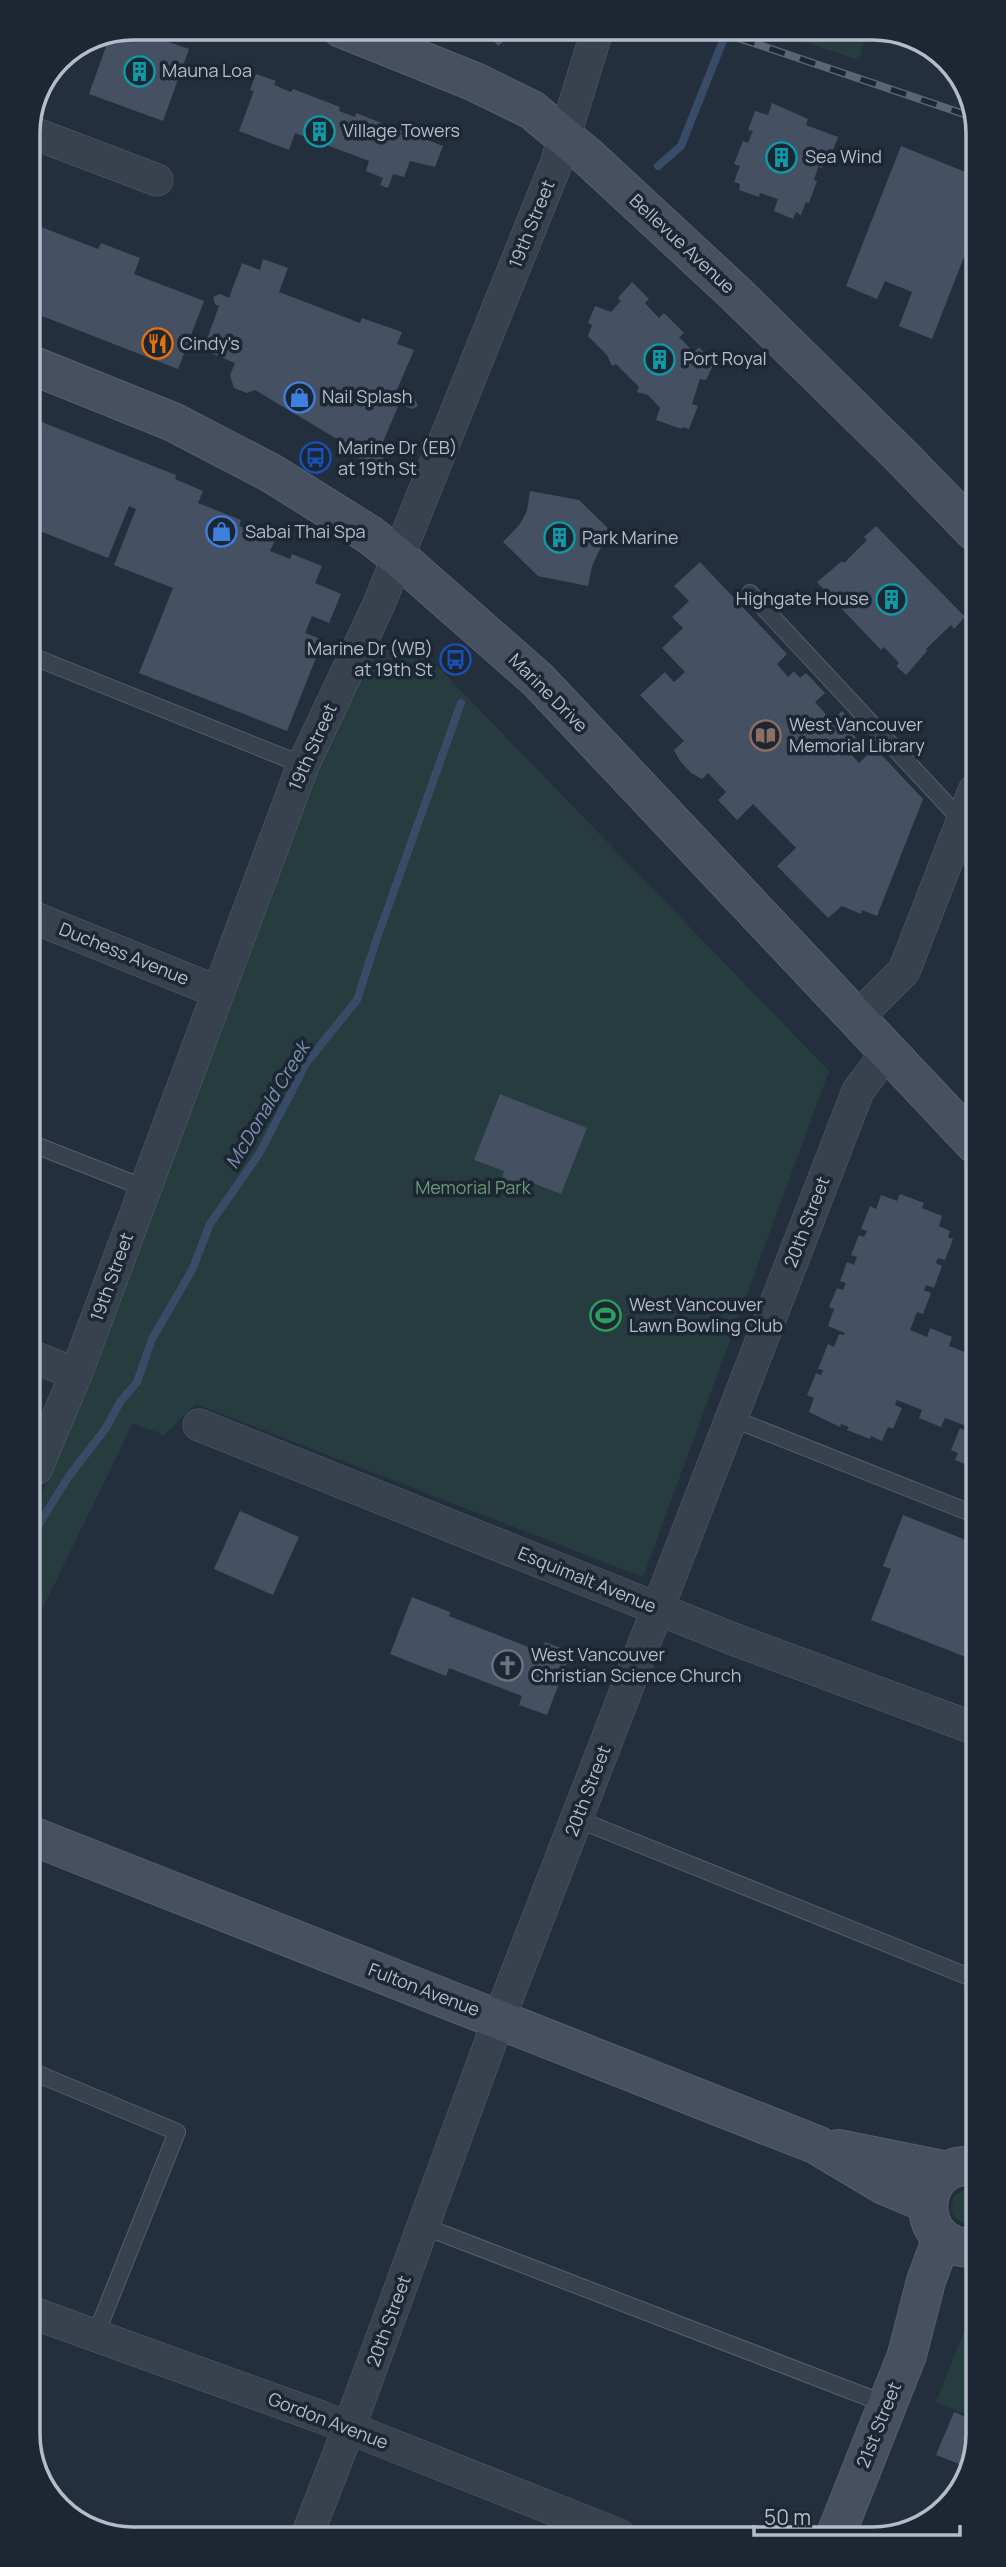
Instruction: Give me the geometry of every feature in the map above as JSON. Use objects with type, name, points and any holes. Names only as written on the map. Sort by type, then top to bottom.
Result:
[{"type":"street","name":"Bellevue Avenue","points":[[370,40],[532,110],[735,293],[966,523]]},
{"type":"street","name":"19th Street","points":[[40,1460],[76,1374],[303,765],[375,613],[565,138],[594,40]]},
{"type":"street","points":[[40,136],[157,180]]},
{"type":"street","name":"Marine Drive","points":[[40,368],[173,422],[271,473],[370,535],[398,557],[538,680],[966,1135]]},
{"type":"street","points":[[857,1018],[904,971],[966,832]]},
{"type":"street","name":"Duchess Avenue","points":[[40,920],[218,992]]},
{"type":"street","name":"20th Street","points":[[310,2527],[499,2020],[858,1091],[887,1052]]},
{"type":"street","points":[[40,1360],[76,1374]]},
{"type":"street","name":"Esquimalt Avenue","points":[[199,1426],[804,1666],[966,1725]]},
{"type":"street","name":"Fulton Avenue","points":[[40,1839],[817,2145],[884,2185],[928,2203]]},
{"type":"street","name":"Fulton Avenue","points":[[817,2145],[966,2161]]},
{"type":"street","points":[[965,2244],[933,2228],[928,2216],[928,2203],[931,2190],[938,2179],[966,2161]]},
{"type":"street","name":"21st Street","points":[[839,2527],[907,2355],[926,2281],[965,2244]]},
{"type":"street","name":"Gordon Avenue","points":[[40,2315],[349,2428],[600,2527]]},
{"type":"lane","points":[[750,593],[966,825]]},
{"type":"lane","points":[[40,659],[303,765]]},
{"type":"lane","points":[[40,1147],[145,1188]]},
{"type":"lane","points":[[731,1418],[966,1511]]},
{"type":"lane","points":[[577,1819],[966,1976]]},
{"type":"lane","points":[[40,2075],[177,2132],[96,2334]]},
{"type":"lane","points":[[423,2227],[888,2405]]},
{"type":"green space","points":[[799,40],[865,40],[859,60]]},
{"type":"green space","name":"Memorial Park","points":[[411,639],[829,1071],[643,1577],[196,1404],[164,1435],[133,1423],[40,1614],[40,1498],[95,1365],[362,646]]},
{"type":"green space","points":[[966,2190],[966,2223],[956,2218],[951,2211],[954,2196]]},
{"type":"green space","points":[[966,2326],[966,2414],[936,2402]]},
{"type":"building","name":"Mauna Loa","points":[[133,40],[163,40],[189,49],[163,121],[89,94],[107,44]]},
{"type":"building","points":[[493,40],[505,40],[498,46]]},
{"type":"building","name":"Village Towers","points":[[256,74],[276,81],[274,85],[291,92],[293,89],[340,107],[339,111],[355,117],[356,113],[402,131],[400,134],[416,140],[417,136],[443,146],[435,167],[410,161],[404,177],[393,174],[388,188],[380,185],[383,178],[366,171],[369,161],[295,133],[289,150],[239,131],[254,91],[250,90]]},
{"type":"building","name":"Sea Wind","points":[[772,103],[808,119],[806,125],[838,137],[833,150],[829,149],[822,168],[818,167],[814,180],[817,181],[809,203],[806,202],[801,215],[796,212],[793,219],[774,211],[778,199],[760,193],[759,197],[739,190],[740,184],[734,182],[740,166],[734,164],[743,141],[748,143],[753,131],[748,130],[755,111],[768,115]]},
{"type":"building","points":[[901,146],[966,172],[966,252],[932,339],[899,326],[912,292],[885,281],[877,299],[846,286]]},
{"type":"building","points":[[40,227],[98,249],[101,243],[140,258],[134,274],[204,301],[178,369],[40,315]]},
{"type":"building","points":[[263,259],[288,268],[279,292],[360,323],[362,318],[402,332],[397,344],[414,350],[396,392],[415,399],[418,406],[412,409],[399,404],[383,442],[386,452],[381,462],[370,465],[360,460],[357,451],[255,390],[247,393],[234,388],[230,375],[235,363],[203,350],[219,306],[215,304],[213,297],[220,294],[229,298],[242,263],[260,270]]},
{"type":"building","name":"Port Royal","points":[[632,282],[649,299],[645,303],[659,318],[664,313],[684,333],[679,337],[694,352],[699,347],[714,363],[706,380],[700,379],[692,404],[698,406],[689,429],[656,420],[660,408],[648,395],[637,392],[639,387],[616,364],[612,366],[607,355],[588,336],[592,325],[588,323],[595,306],[611,312],[621,301],[618,298]]},
{"type":"building","points":[[40,421],[176,475],[175,479],[203,491],[198,503],[241,520],[239,526],[275,540],[270,551],[290,559],[292,554],[322,566],[315,583],[341,594],[329,623],[312,616],[305,633],[323,640],[287,731],[139,673],[173,588],[114,565],[136,509],[129,506],[108,558],[40,531]]},
{"type":"building","name":"Park Marine","points":[[530,491],[579,500],[614,534],[600,549],[592,566],[588,586],[538,576],[503,542],[520,524],[527,511]]},
{"type":"building","name":"Highgate House","points":[[876,526],[965,617],[954,629],[951,625],[926,649],[906,675],[896,666],[899,663],[884,647],[881,650],[841,608],[844,605],[817,582],[842,561],[844,563],[867,540],[864,537]]},
{"type":"building","name":"West Vancouver Memorial Library","points":[[700,562],[787,654],[777,664],[788,677],[794,671],[800,678],[806,673],[825,693],[815,702],[832,721],[842,711],[854,725],[849,730],[859,741],[848,751],[859,763],[875,748],[923,799],[877,916],[862,910],[861,914],[842,906],[828,918],[777,866],[796,848],[753,804],[737,820],[718,800],[726,792],[708,773],[702,779],[691,773],[680,761],[674,750],[684,741],[640,695],[665,672],[674,682],[685,672],[662,648],[683,628],[672,617],[689,601],[674,586]]},
{"type":"building","points":[[500,1094],[587,1128],[561,1194],[533,1183],[531,1190],[502,1178],[504,1171],[474,1160]]},
{"type":"building","points":[[900,1194],[924,1203],[922,1208],[942,1216],[939,1226],[950,1231],[948,1237],[953,1239],[945,1260],[938,1258],[936,1263],[942,1266],[934,1288],[926,1285],[924,1290],[931,1293],[923,1314],[917,1312],[910,1330],[927,1337],[930,1328],[952,1337],[949,1346],[966,1352],[966,1426],[945,1418],[941,1427],[919,1418],[922,1410],[897,1400],[895,1405],[902,1408],[893,1429],[888,1427],[882,1441],[847,1430],[849,1427],[841,1424],[840,1427],[809,1412],[814,1398],[807,1395],[816,1373],[821,1375],[823,1370],[818,1369],[828,1344],[834,1347],[839,1334],[845,1333],[828,1326],[834,1309],[829,1307],[837,1288],[843,1290],[846,1283],[840,1281],[847,1262],[854,1265],[857,1257],[851,1255],[859,1235],[864,1237],[867,1231],[861,1229],[870,1206],[876,1209],[881,1195],[897,1201]]},
{"type":"building","points":[[960,1428],[966,1431],[966,1465],[955,1460],[958,1453],[951,1450]]},
{"type":"building","points":[[240,1511],[299,1537],[273,1595],[214,1569]]},
{"type":"building","points":[[903,1515],[966,1540],[966,1657],[871,1620],[891,1569],[883,1566]]},
{"type":"building","points":[[412,1597],[450,1612],[449,1616],[541,1652],[545,1642],[571,1652],[547,1715],[519,1705],[522,1696],[449,1668],[446,1676],[390,1654]]},
{"type":"building","points":[[954,2412],[966,2417],[965,2446],[961,2465],[936,2455]]},
{"type":"waterway","name":"McDonald Creek","points":[[658,166],[681,146],[723,40]]},
{"type":"waterway","name":"McDonald Creek","points":[[40,1523],[69,1476],[106,1428],[120,1402],[137,1382],[152,1339],[192,1270],[210,1224],[259,1154],[307,1062],[357,1000],[461,703]]},
{"type":"railway","points":[[745,40],[963,114]]},
{"type":"place","name":"Mauna Loa","points":[[139,71]]},
{"type":"place","name":"Village Towers","points":[[320,131]]},
{"type":"place","name":"Sea Wind","points":[[782,157]]},
{"type":"place","name":"Cindy's","points":[[157,344]]},
{"type":"place","name":"Port Royal","points":[[660,359]]},
{"type":"place","name":"Nail Splash","points":[[299,397]]},
{"type":"place","name":"Marine Dr (EB) at 19th St","points":[[315,458]]},
{"type":"place","name":"Sabai Thai Spa","points":[[222,532]]},
{"type":"place","name":"Park Marine","points":[[559,538]]},
{"type":"place","name":"Highgate House","points":[[892,599]]},
{"type":"place","name":"Marine Dr (WB) at 19th St","points":[[456,659]]},
{"type":"place","name":"West Vancouver Memorial Library","points":[[766,735]]},
{"type":"place","name":"West Vancouver Lawn Bowling Club","points":[[606,1315]]},
{"type":"place","name":"West Vancouver Christian Science Church","points":[[508,1665]]}]
